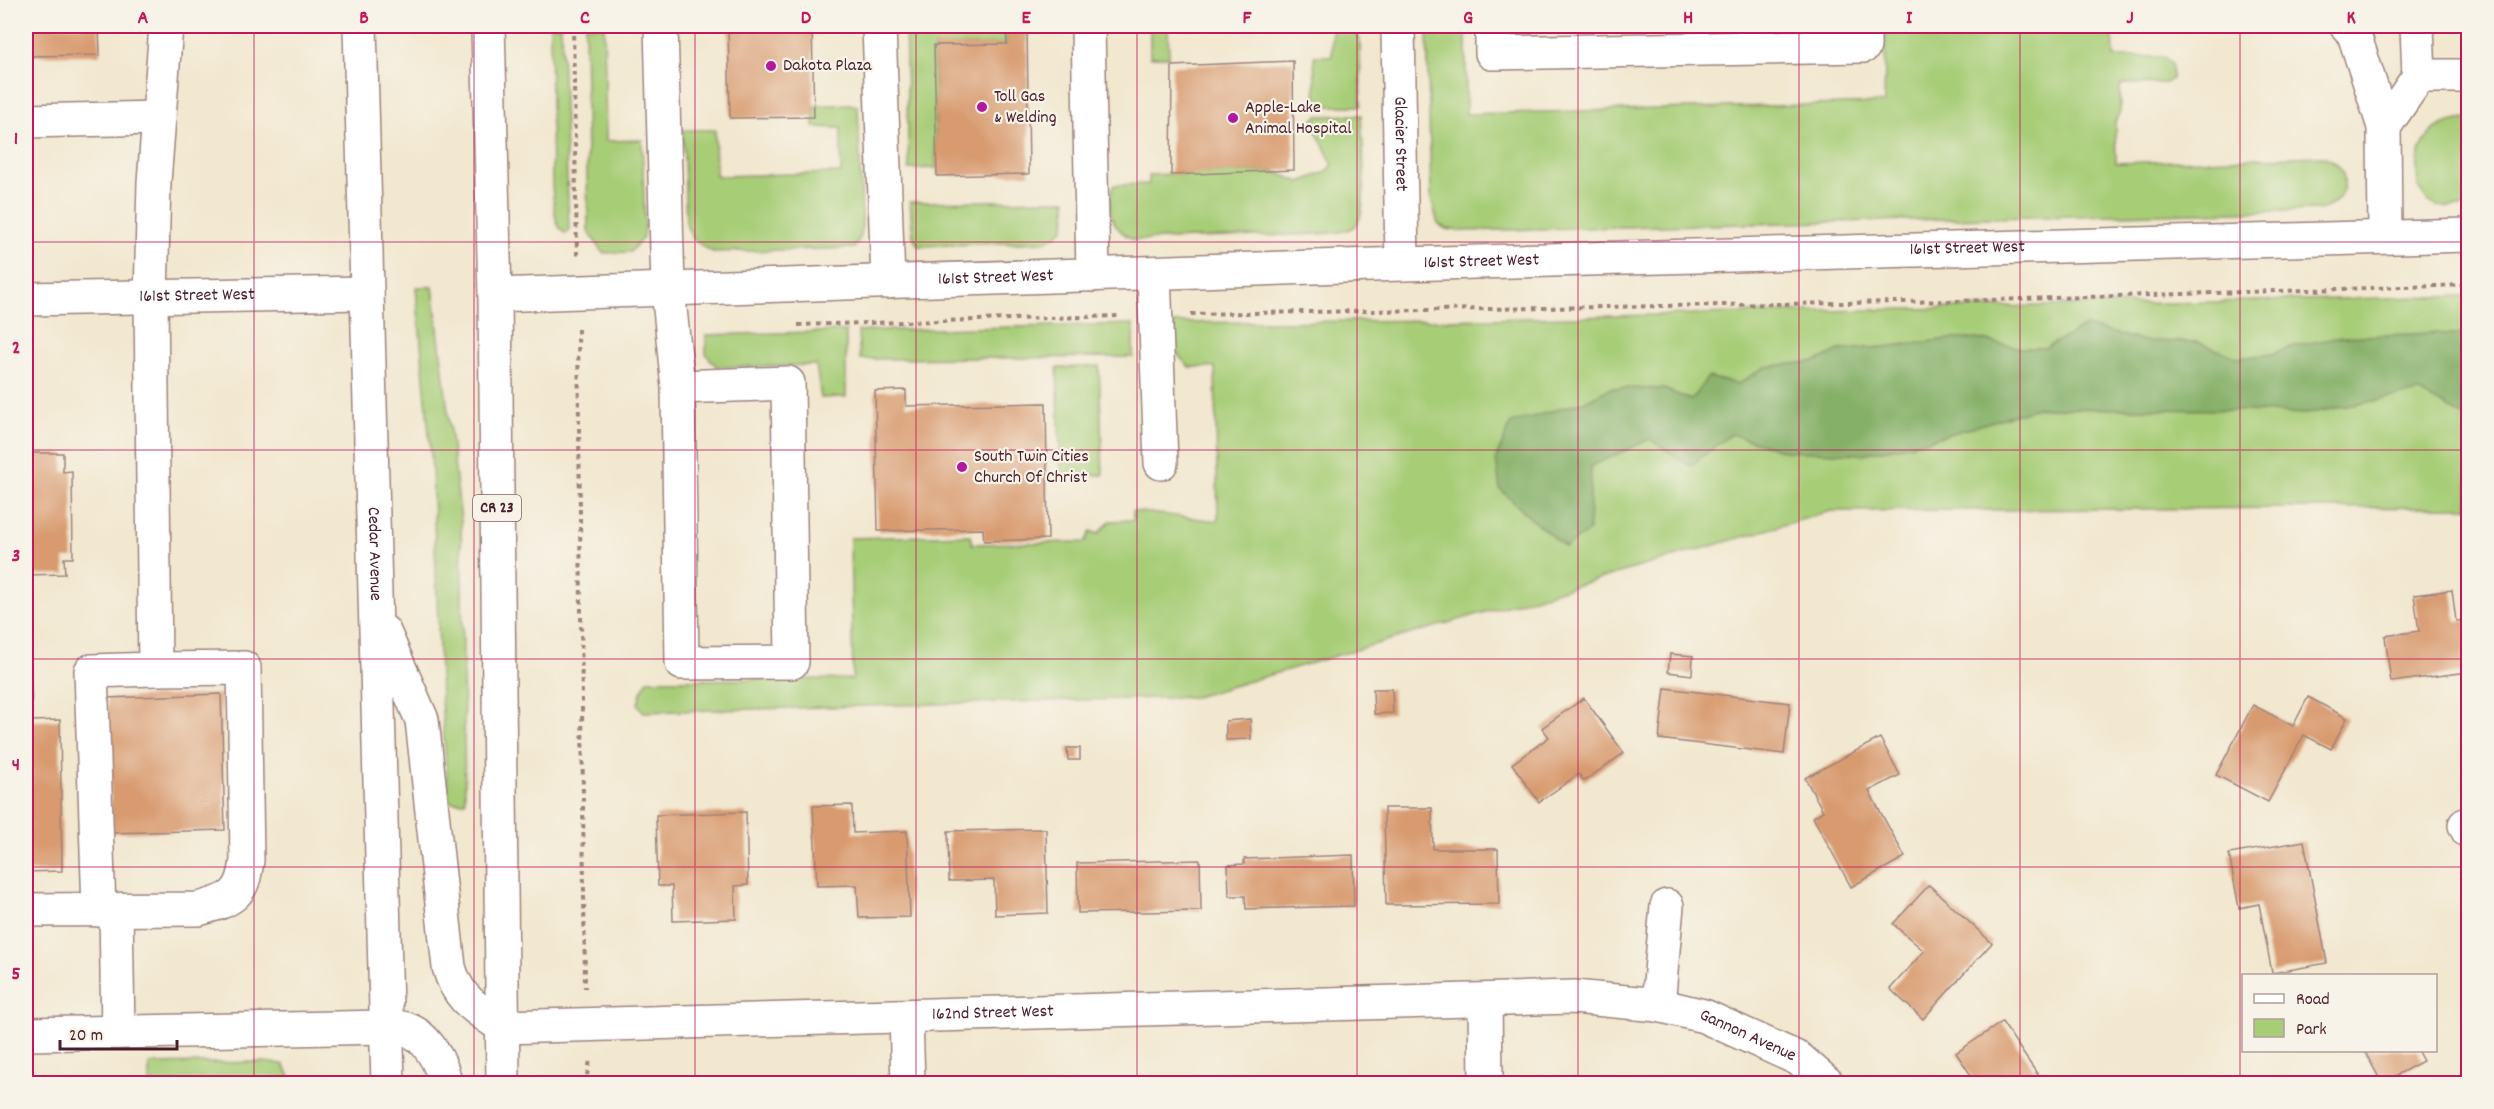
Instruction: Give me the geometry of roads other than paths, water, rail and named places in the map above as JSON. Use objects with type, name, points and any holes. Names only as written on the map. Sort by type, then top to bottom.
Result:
[{"type":"street","points":[[155,669],[151,297],[154,182],[166,26]]},
{"type":"street","name":"Cedar Avenue","points":[[360,26],[378,616],[388,1083]]},
{"type":"street","name":"CR 23","points":[[488,26],[495,295],[503,1083]]},
{"type":"street","points":[[661,26],[668,289],[678,387],[682,663],[792,662],[788,383],[678,387]]},
{"type":"street","points":[[879,26],[888,282]]},
{"type":"street","points":[[1088,26],[1093,275]]},
{"type":"street","name":"Glacier Street","points":[[1398,26],[1402,264]]},
{"type":"street","points":[[1492,26],[1492,53],[1864,46],[1864,26]]},
{"type":"street","points":[[2347,26],[2354,34],[2384,128],[2385,236]]},
{"type":"street","points":[[2384,128],[2419,76],[2417,26]]},
{"type":"street","points":[[2419,76],[2469,76]]},
{"type":"street","points":[[26,121],[159,118]]},
{"type":"street","name":"161st Street West","points":[[495,295],[1402,264],[2469,235]]},
{"type":"street","points":[[1154,273],[1161,463]]},
{"type":"street","name":"161st Street West","points":[[26,299],[367,294]]},
{"type":"street","points":[[378,616],[422,720],[449,967],[453,982],[464,999],[503,1026]]},
{"type":"street","points":[[26,910],[107,910],[198,909],[219,903],[236,893],[245,880],[247,860],[244,668],[91,671],[107,910],[118,1032]]},
{"type":"street","points":[[1658,1005],[1667,906]]},
{"type":"street","name":"Gannon Avenue","points":[[1485,1001],[1574,997],[1658,1005],[1704,1016],[1748,1035],[1799,1059],[1828,1083]]},
{"type":"street","points":[[1485,1001],[1486,1083]]},
{"type":"street","name":"162nd Street West","points":[[503,1026],[1485,1001]]},
{"type":"street","points":[[906,1017],[908,1083]]},
{"type":"street","points":[[26,1034],[386,1027],[408,1029],[424,1042],[437,1058],[445,1083]]},
{"type":"place","name":"Dakota Plaza","points":[[771,66]]},
{"type":"place","name":"Toll Gas & Welding","points":[[982,107]]},
{"type":"place","name":"Apple-Lake Animal Hospital","points":[[1233,118]]},
{"type":"place","name":"South Twin Cities Church Of Christ","points":[[962,467]]}]
